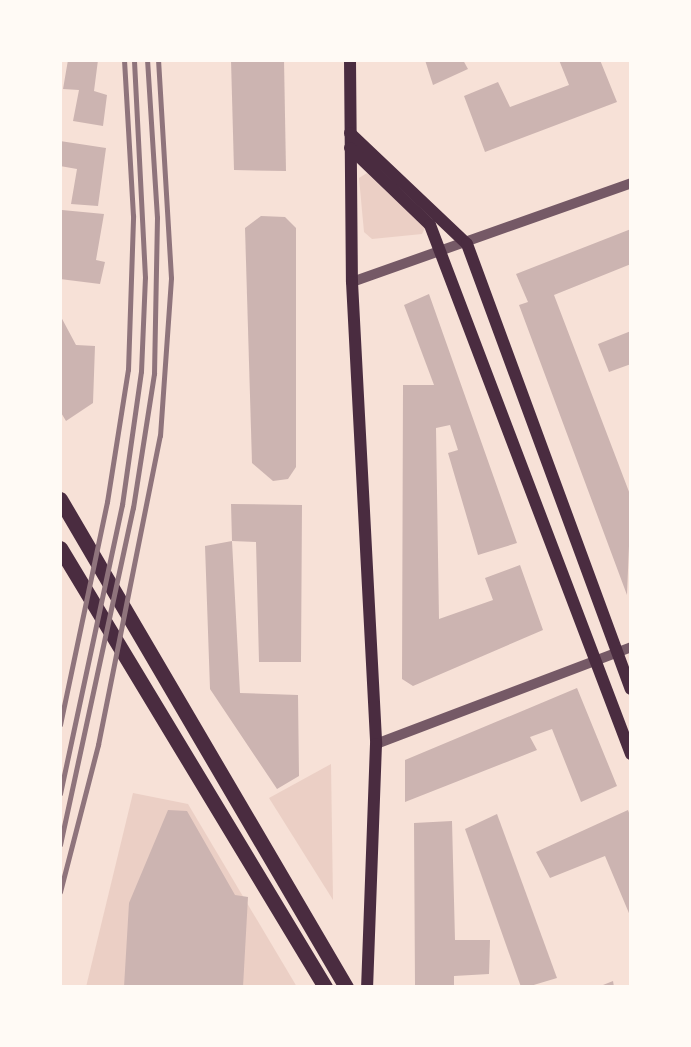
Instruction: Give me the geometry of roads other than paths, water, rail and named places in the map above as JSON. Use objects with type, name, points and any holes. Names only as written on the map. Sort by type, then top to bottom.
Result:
[{"type":"main road","points":[[350,60],[352,282],[376,744],[367,987]]},
{"type":"main road","points":[[350,133],[467,244],[631,689]]},
{"type":"main road","points":[[350,148],[430,225],[631,754]]},
{"type":"main road","points":[[60,498],[206,742],[346,987]]},
{"type":"main road","points":[[60,548],[324,983]]},
{"type":"street","points":[[352,282],[440,254],[631,183]]},
{"type":"street","points":[[376,744],[631,647]]},
{"type":"railway","points":[[60,725],[107,502],[128,370],[133,216],[124,60]]},
{"type":"railway","points":[[60,794],[122,505],[141,372],[145,278],[134,60]]},
{"type":"railway","points":[[60,845],[133,508],[154,374],[157,218],[147,60]]},
{"type":"railway","points":[[60,892],[98,745],[160,436],[171,278],[158,60]]}]
